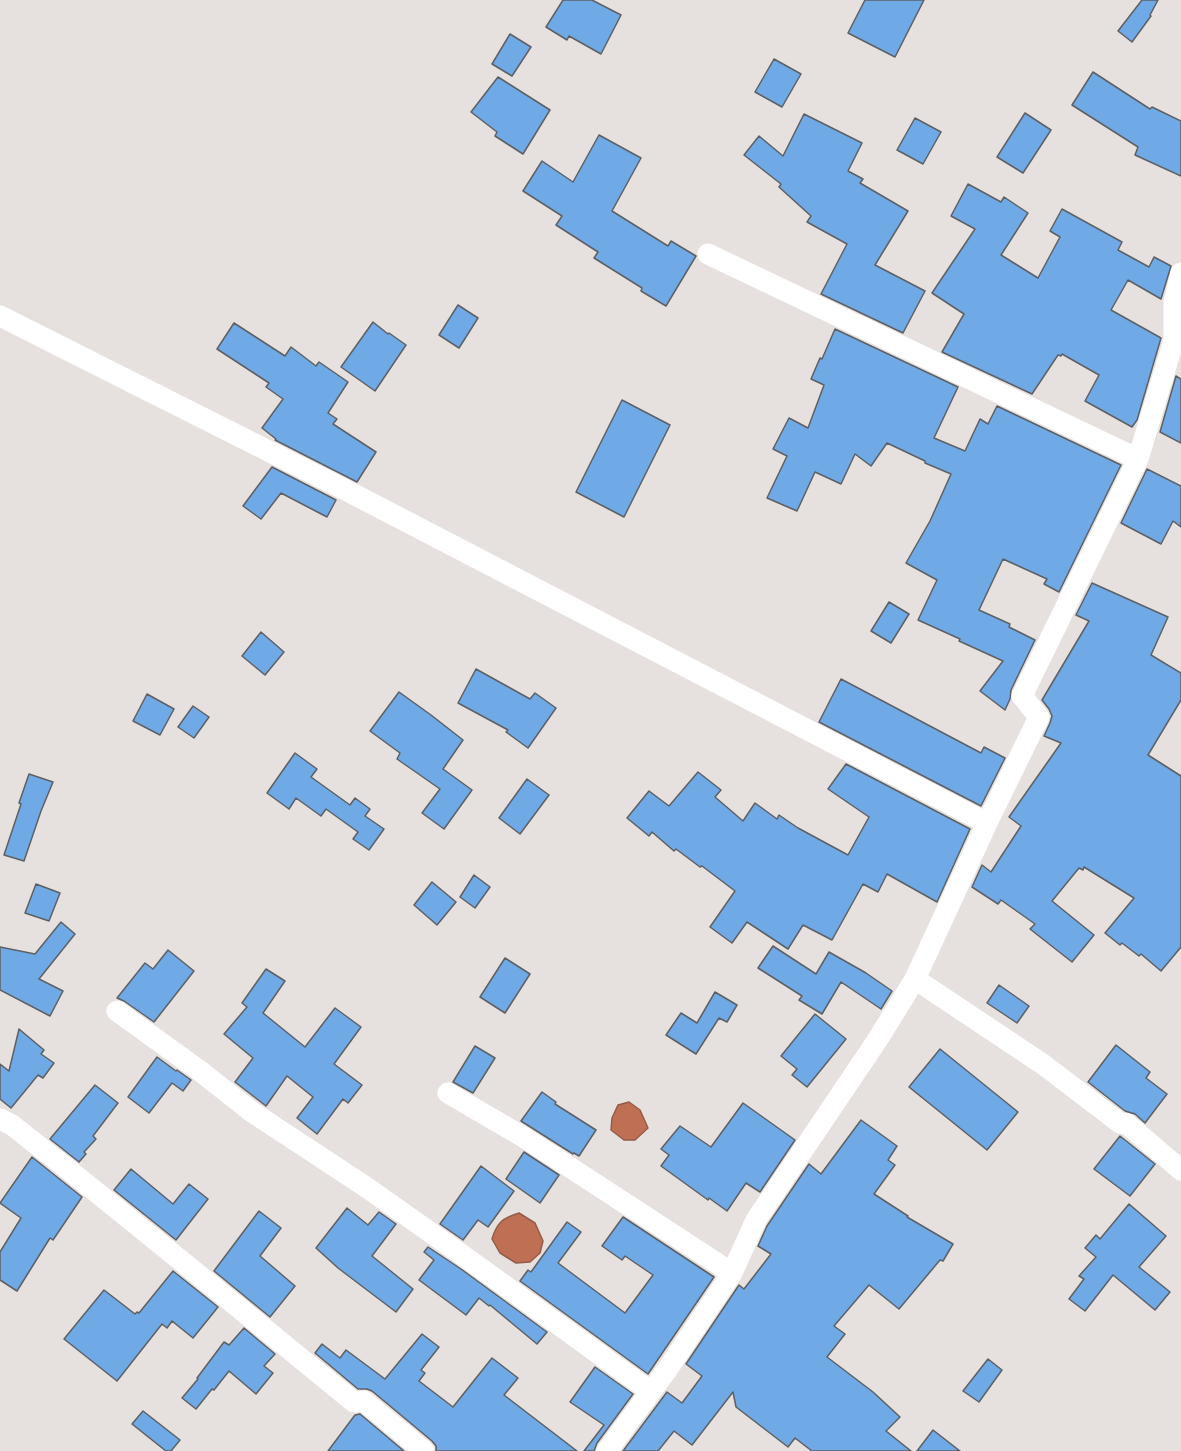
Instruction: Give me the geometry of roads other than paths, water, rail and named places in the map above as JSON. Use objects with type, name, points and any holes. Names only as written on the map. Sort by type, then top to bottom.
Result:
[{"type":"street","points":[[708,254],[1138,459]]},
{"type":"street","points":[[607,1451],[669,1367],[732,1273],[756,1220],[878,1039],[915,979],[1039,717],[1022,696],[1138,459],[1174,340],[1174,302],[1181,273]]},
{"type":"street","points":[[0,316],[338,486],[987,823]]},
{"type":"street","points":[[915,979],[1044,1065],[1120,1123],[1126,1124],[1181,1170]]},
{"type":"street","points":[[117,1011],[252,1112],[366,1187],[650,1391]]},
{"type":"street","points":[[448,1093],[525,1138],[732,1273]]},
{"type":"street","points":[[0,1119],[12,1125],[64,1166],[354,1402],[364,1401],[424,1451]]}]
